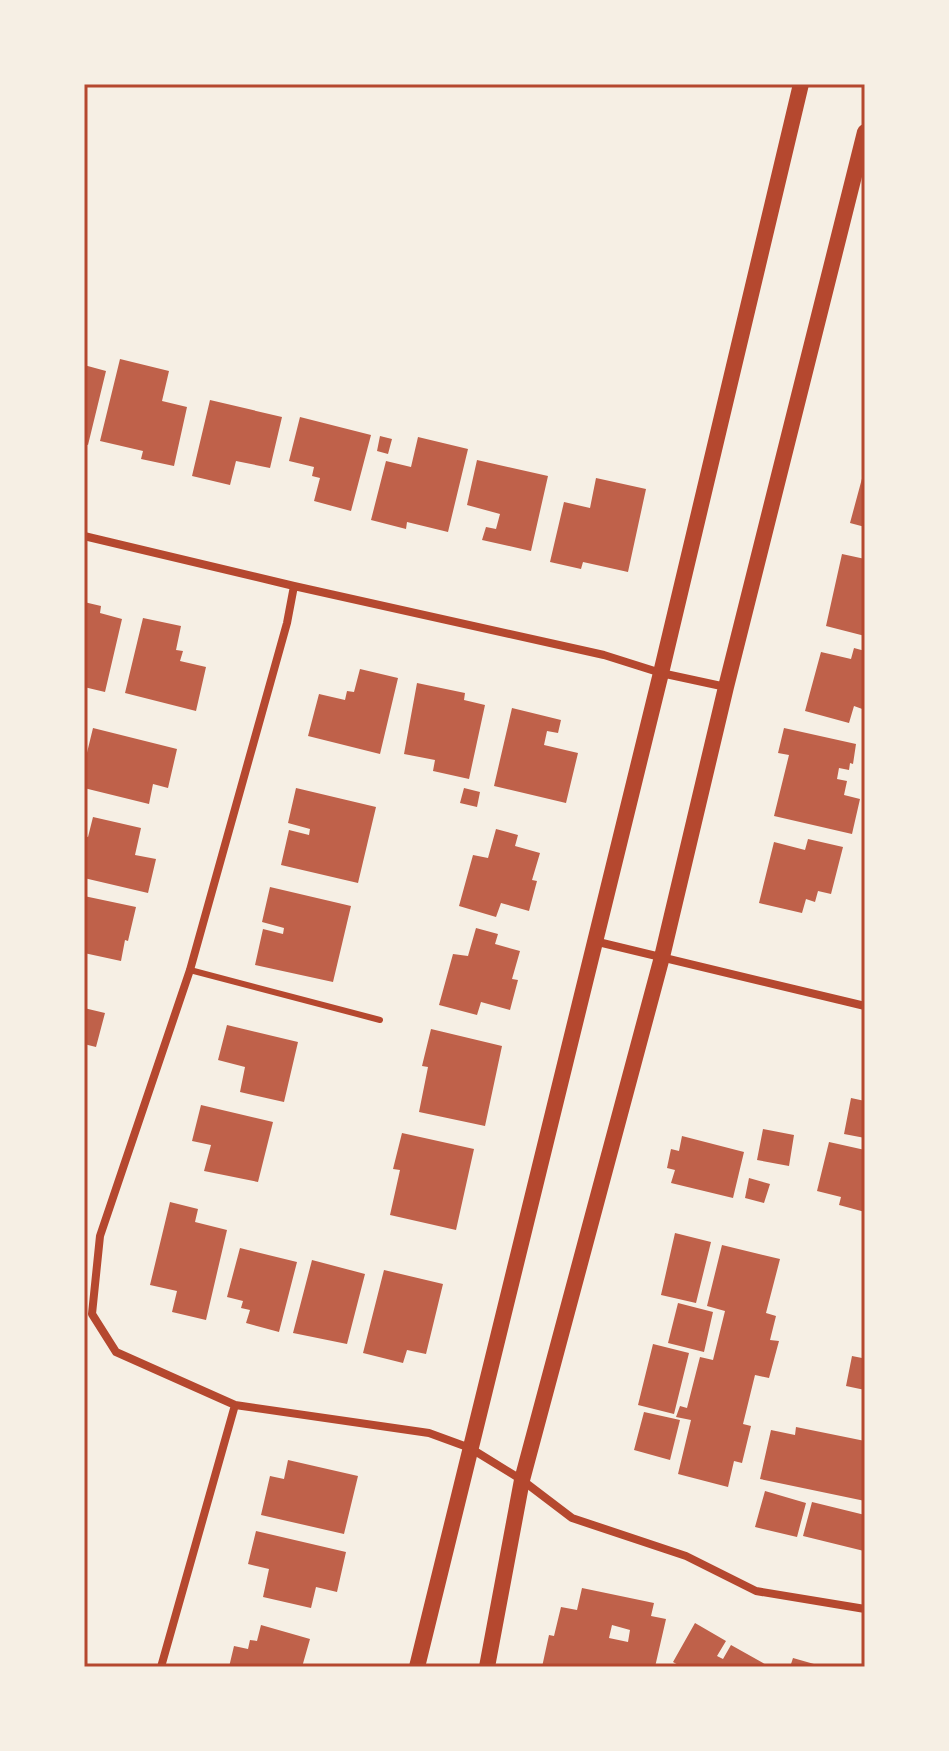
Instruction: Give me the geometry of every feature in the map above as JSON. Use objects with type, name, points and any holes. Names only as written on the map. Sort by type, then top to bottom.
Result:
[{"type":"main road","points":[[417,1667],[661,673],[801,84]]},
{"type":"main road","points":[[487,1667],[522,1480],[662,957],[865,132]]},
{"type":"street","points":[[84,536],[604,655],[661,673],[726,687]]},
{"type":"street","points":[[294,586],[287,623],[190,970],[100,1236],[92,1314],[116,1352],[235,1405],[429,1433],[470,1448],[522,1480],[572,1518],[686,1556],[756,1591],[865,1609]]},
{"type":"street","points":[[594,941],[865,1006]]},
{"type":"street","points":[[161,1667],[235,1405]]},
{"type":"lane","points":[[190,970],[380,1020]]},
{"type":"building","points":[[120,359],[169,371],[162,401],[187,407],[174,466],[141,459],[143,451],[100,441]]},
{"type":"building","points":[[84,365],[106,371],[88,445],[84,444]]},
{"type":"building","points":[[210,400],[282,417],[270,468],[236,461],[230,485],[192,476]]},
{"type":"building","points":[[300,417],[371,435],[351,511],[314,501],[320,478],[312,476],[314,467],[289,461]]},
{"type":"building","points":[[380,436],[392,439],[388,454],[377,451]]},
{"type":"building","points":[[418,437],[468,449],[448,532],[407,522],[406,529],[371,520],[386,461],[411,467]]},
{"type":"building","points":[[477,460],[548,476],[531,551],[482,540],[486,527],[496,529],[500,514],[467,505]]},
{"type":"building","points":[[865,472],[865,527],[850,523]]},
{"type":"building","points":[[596,478],[646,489],[628,572],[583,562],[581,569],[550,562],[564,502],[590,508]]},
{"type":"building","points":[[842,554],[865,559],[865,636],[826,626]]},
{"type":"building","points":[[84,602],[101,606],[100,613],[122,619],[105,692],[84,687]]},
{"type":"building","points":[[143,618],[181,626],[176,650],[183,651],[180,661],[206,667],[196,711],[125,693]]},
{"type":"building","points":[[854,648],[865,651],[865,710],[854,706],[849,723],[805,711],[821,652],[851,659]]},
{"type":"building","points":[[360,669],[398,678],[380,754],[308,736],[319,694],[345,700],[347,691],[354,692]]},
{"type":"building","points":[[417,683],[465,693],[464,700],[485,705],[469,779],[433,771],[435,760],[404,754]]},
{"type":"building","points":[[512,708],[561,720],[558,733],[547,731],[544,745],[578,753],[566,803],[494,786]]},
{"type":"building","points":[[93,728],[177,749],[168,788],[153,784],[149,804],[84,788],[84,765]]},
{"type":"building","points":[[784,728],[856,744],[853,764],[850,763],[849,770],[839,768],[837,779],[847,781],[844,795],[860,799],[852,834],[774,816],[789,755],[778,753]]},
{"type":"building","points":[[296,788],[376,807],[358,883],[281,865],[289,830],[309,835],[310,829],[288,823]]},
{"type":"building","points":[[464,788],[480,792],[477,807],[460,803]]},
{"type":"building","points":[[93,817],[141,828],[135,855],[156,859],[148,893],[84,878],[84,836],[88,837]]},
{"type":"building","points":[[496,829],[518,835],[515,846],[540,853],[532,880],[537,881],[529,911],[501,903],[496,917],[459,906],[473,855],[488,858]]},
{"type":"building","points":[[808,839],[843,847],[831,894],[818,891],[815,902],[806,899],[802,913],[759,903],[774,842],[805,850]]},
{"type":"building","points":[[270,887],[351,906],[333,982],[255,965],[263,929],[283,934],[284,928],[262,922]]},
{"type":"building","points":[[84,896],[136,907],[121,961],[84,953]]},
{"type":"building","points":[[476,928],[498,934],[495,944],[520,951],[512,979],[518,980],[510,1010],[481,1002],[477,1015],[439,1005],[453,954],[468,956]]},
{"type":"building","points":[[84,1008],[105,1013],[96,1047],[84,1044]]},
{"type":"building","points":[[227,1025],[298,1042],[284,1102],[240,1092],[245,1067],[218,1060]]},
{"type":"building","points":[[431,1029],[502,1046],[485,1126],[419,1112],[428,1067],[422,1066]]},
{"type":"building","points":[[851,1098],[865,1101],[865,1138],[844,1134]]},
{"type":"building","points":[[201,1105],[273,1122],[258,1182],[204,1171],[211,1145],[192,1141]]},
{"type":"building","points":[[763,1129],[794,1135],[789,1166],[757,1160]]},
{"type":"building","points":[[402,1133],[474,1149],[456,1230],[390,1215],[400,1170],[393,1169]]},
{"type":"building","points":[[682,1136],[744,1152],[733,1198],[671,1183],[675,1170],[667,1168],[671,1149],[679,1151]]},
{"type":"building","points":[[829,1142],[865,1150],[865,1212],[839,1205],[841,1197],[817,1191]]},
{"type":"building","points":[[749,1178],[770,1184],[764,1203],[745,1198]]},
{"type":"building","points":[[170,1202],[198,1209],[195,1222],[227,1230],[206,1320],[172,1312],[177,1291],[150,1285]]},
{"type":"building","points":[[675,1233],[711,1242],[696,1303],[661,1295]]},
{"type":"building","points":[[722,1245],[780,1259],[766,1313],[776,1316],[770,1340],[779,1341],[769,1378],[755,1375],[743,1424],[751,1426],[742,1463],[734,1461],[728,1487],[678,1474],[691,1420],[676,1417],[680,1406],[687,1408],[700,1357],[713,1360],[725,1311],[707,1306]]},
{"type":"building","points":[[240,1248],[297,1262],[279,1332],[246,1323],[250,1310],[241,1308],[243,1301],[227,1297]]},
{"type":"building","points":[[312,1260],[365,1274],[347,1344],[293,1333]]},
{"type":"building","points":[[384,1270],[443,1284],[426,1354],[407,1350],[403,1363],[363,1353]]},
{"type":"building","points":[[678,1303],[713,1312],[704,1352],[668,1343]]},
{"type":"building","points":[[653,1344],[689,1353],[674,1414],[638,1405]]},
{"type":"building","points":[[864,1349],[865,1390],[846,1386],[852,1356],[862,1358]]},
{"type":"building","points":[[644,1412],[680,1420],[670,1460],[634,1450]]},
{"type":"building","points":[[796,1427],[865,1441],[865,1501],[760,1479],[771,1430],[795,1435]]},
{"type":"building","points":[[288,1460],[358,1476],[344,1534],[261,1515],[270,1476],[284,1479]]},
{"type":"building","points":[[765,1491],[806,1503],[797,1537],[755,1527]]},
{"type":"building","points":[[812,1502],[865,1515],[864,1551],[803,1536]]},
{"type":"building","points":[[256,1531],[346,1552],[337,1592],[316,1587],[311,1608],[263,1597],[269,1569],[248,1564]]},
{"type":"building","points":[[582,1588],[654,1603],[651,1616],[666,1619],[655,1667],[542,1667],[549,1635],[554,1636],[561,1607],[577,1610]],"holes":[[[612,1625],[630,1630],[628,1642],[609,1638]]]},
{"type":"building","points":[[695,1623],[726,1641],[717,1656],[723,1659],[731,1645],[770,1667],[682,1667],[673,1662]]},
{"type":"building","points":[[261,1625],[310,1639],[302,1667],[229,1667],[234,1646],[248,1649],[250,1640],[257,1641]]},
{"type":"building","points":[[793,1658],[821,1666],[821,1667],[790,1667]]}]
